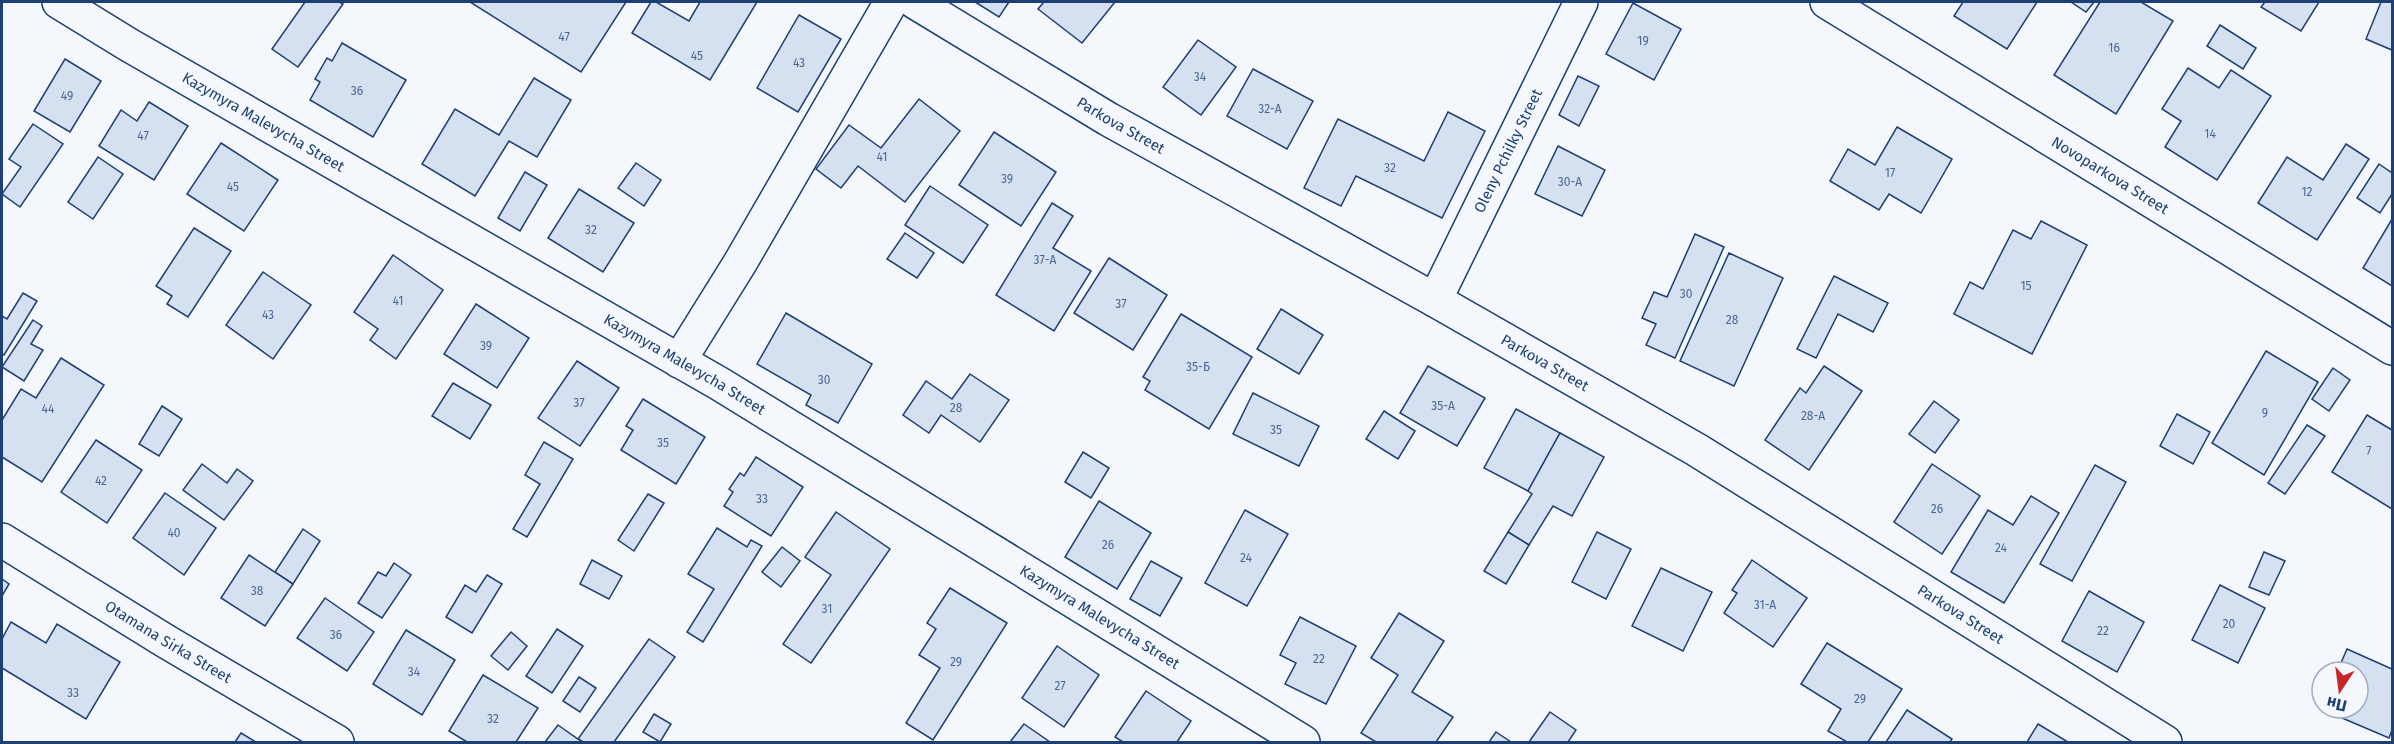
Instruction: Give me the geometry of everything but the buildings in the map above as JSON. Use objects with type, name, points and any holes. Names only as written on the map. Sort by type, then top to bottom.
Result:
[{"type":"street","name":"Kazymyra Malevycha Street","points":[[59,2],[129,45],[679,361],[1303,742]]},
{"type":"street","points":[[679,361],[740,263],[891,2]]},
{"type":"street","name":"Parkova Street","points":[[915,2],[1107,119],[1435,300],[1697,450],[2165,742]]},
{"type":"street","name":"Oleny Pchilky Street","points":[[1435,300],[1581,2]]},
{"type":"street","name":"Novoparkova Street","points":[[1827,2],[2392,348]]},
{"type":"street","name":"Otamana Sirka Street","points":[[2,540],[167,642],[337,742]]}]
